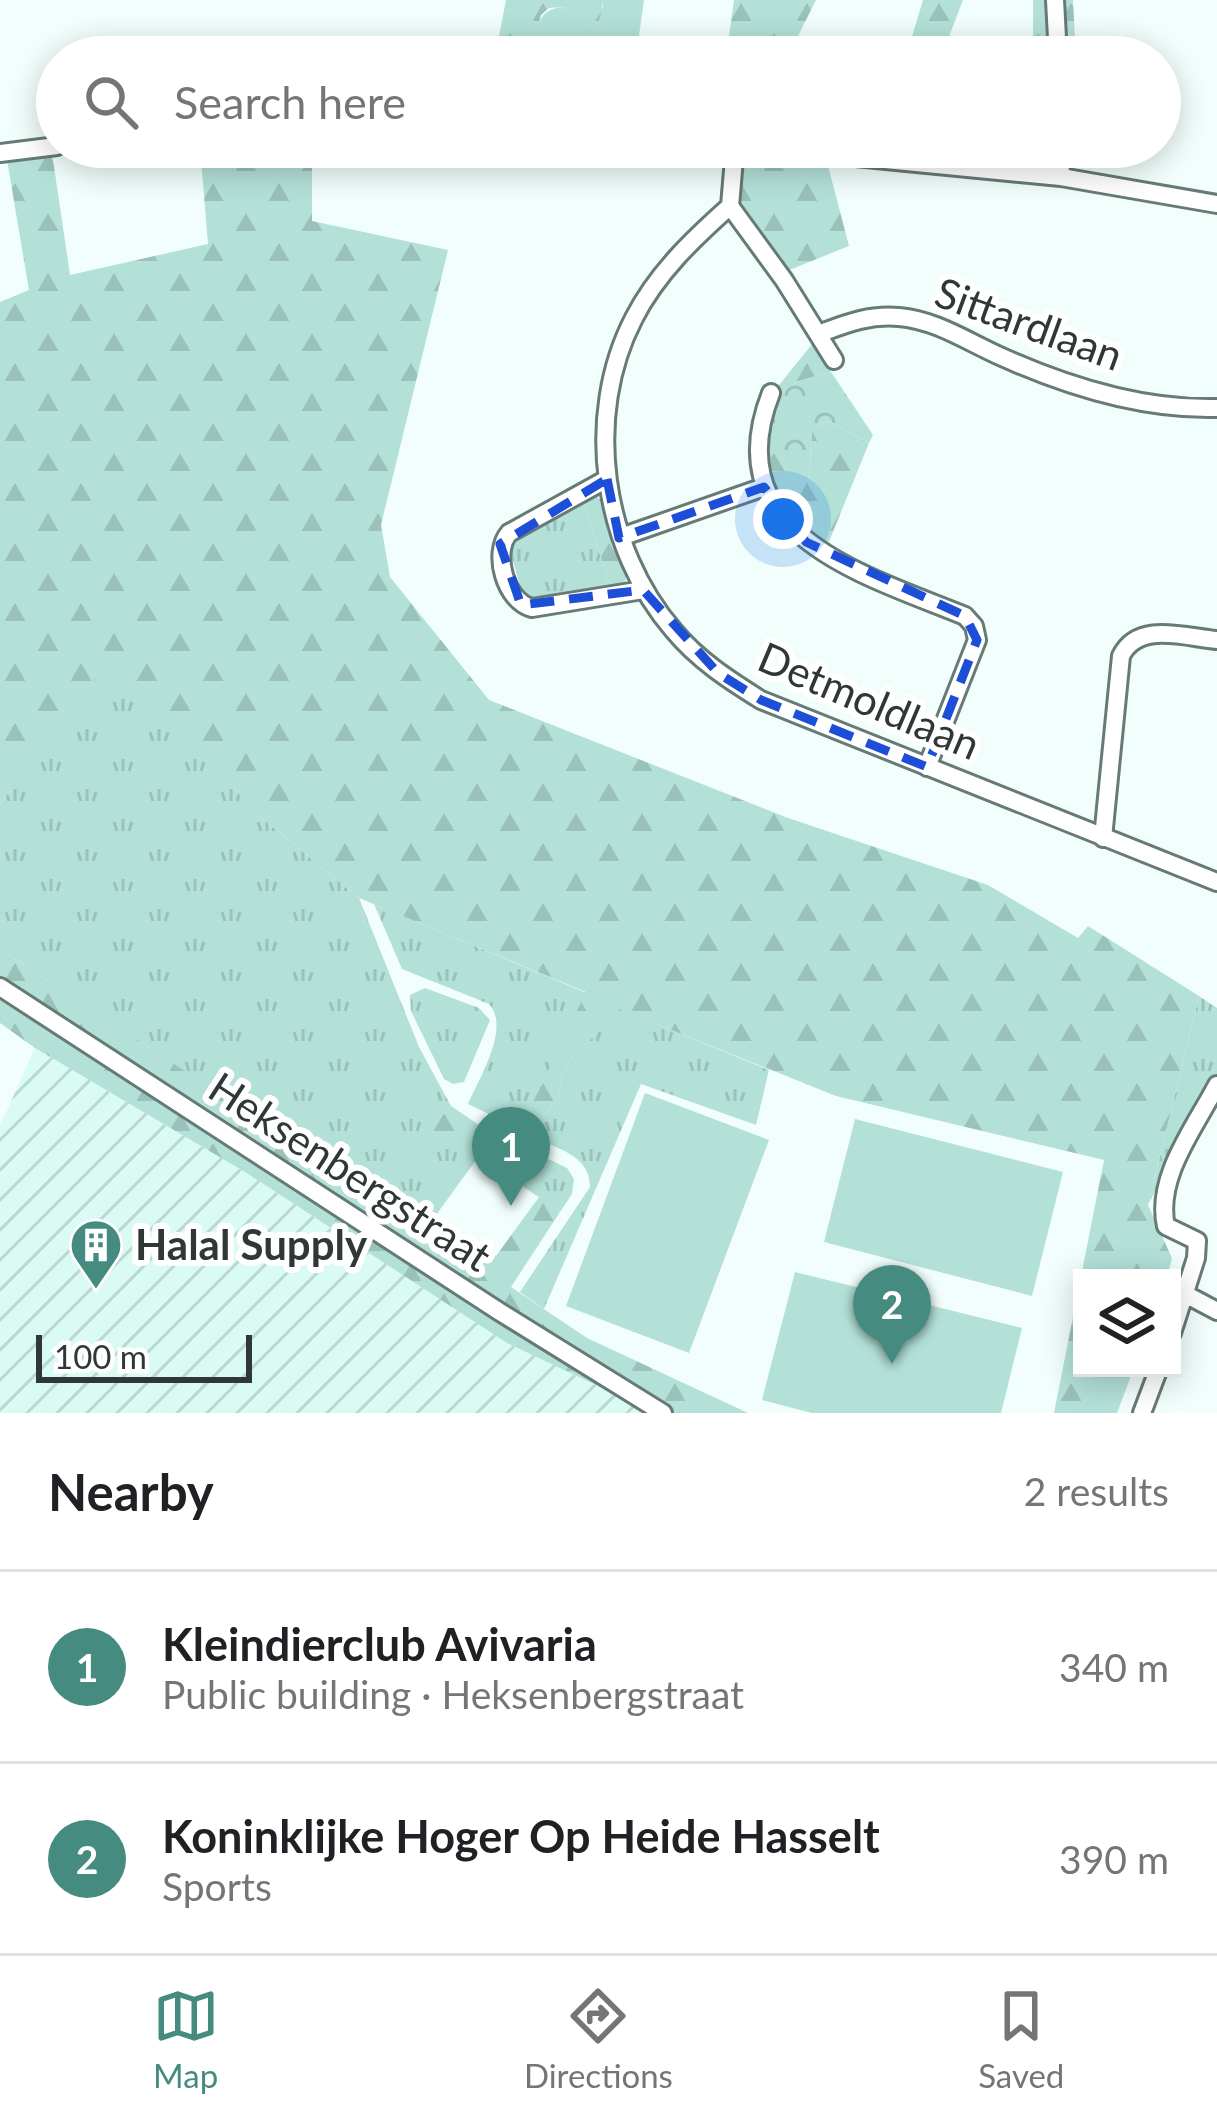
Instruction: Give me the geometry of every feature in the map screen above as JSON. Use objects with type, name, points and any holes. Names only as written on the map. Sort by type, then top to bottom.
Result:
[{"type":"street","points":[[1054,0],[1057,36]]},
{"type":"street","points":[[0,153],[36,149]]},
{"type":"street","points":[[733,168],[730,206],[834,360]]},
{"type":"street","points":[[968,168],[1061,177],[1217,204]]},
{"type":"street","points":[[1061,168],[1061,177]]},
{"type":"street","name":"Detmoldlaan","points":[[730,206],[689,243],[634,317],[612,379],[604,430],[607,479],[621,537],[643,590],[675,632],[718,674],[760,700],[1217,882]]},
{"type":"street","name":"Sittardlaan","points":[[818,334],[868,317],[901,317],[934,325],[1071,385],[1133,400],[1217,408]]},
{"type":"street","points":[[761,403],[764,487],[787,523],[827,557],[965,616],[974,626],[977,640],[927,767]]},
{"type":"street","points":[[607,479],[509,533],[500,544],[500,558],[513,595],[521,605],[532,608],[643,590]]},
{"type":"street","points":[[621,537],[764,487]]},
{"type":"street","points":[[1103,838],[1121,656],[1128,641],[1142,633],[1217,640]]},
{"type":"street","name":"Heksenbergstraat","points":[[0,987],[663,1413]]},
{"type":"street","points":[[1217,1084],[1166,1185],[1162,1207],[1166,1226],[1217,1248]]},
{"type":"street","points":[[1181,1306],[1197,1241]]},
{"type":"street","points":[[1185,1294],[1217,1311]]},
{"type":"street","points":[[1142,1413],[1156,1377]]},
{"type":"highlighted area","points":[[607,479],[619,538],[764,487],[806,542],[965,616],[977,640],[927,767],[761,700],[718,673],[643,590],[521,605],[500,544]]},
{"type":"shaded area","points":[[35,1048],[245,1172],[507,1343],[655,1413],[0,1413],[0,1126]]},
{"type":"green space","points":[[506,0],[602,0],[599,16],[585,27],[565,7],[549,8],[541,15],[535,36],[499,36]]},
{"type":"green space","points":[[602,0],[644,0],[639,36],[535,36],[544,15],[556,8],[565,7],[586,27],[603,8]]},
{"type":"green space","points":[[734,0],[816,0],[798,36],[729,36]]},
{"type":"green space","points":[[923,0],[963,0],[949,36],[912,36]]},
{"type":"green space","points":[[1033,0],[1073,0],[1075,36],[1033,36]]},
{"type":"green space","points":[[36,155],[36,168],[54,168],[70,275],[208,244],[202,168],[312,168],[312,221],[448,250],[381,525],[390,577],[489,700],[788,818],[988,885],[1078,938],[1088,926],[1199,996],[1148,1205],[1172,1258],[1169,1269],[1082,1269],[1104,1160],[836,1096],[604,1003],[593,1037],[574,1054],[558,1097],[530,1136],[520,1129],[586,992],[359,898],[262,818],[110,659],[0,804],[0,302],[29,290],[7,160]]},
{"type":"green space","points":[[741,168],[829,168],[849,246],[787,271],[736,201]]},
{"type":"green space","points":[[813,343],[831,372],[799,381],[779,393],[775,390]]},
{"type":"green space","points":[[831,372],[873,435],[869,443],[829,421],[812,428],[809,482],[790,482],[780,434],[768,436],[779,393],[799,381]]},
{"type":"green space","points":[[829,421],[869,443],[826,549],[783,500],[768,436],[780,433],[790,481],[809,482],[812,428]]},
{"type":"green space","points":[[594,495],[605,503],[627,575],[624,585],[611,590],[582,497]]},
{"type":"green space","points":[[582,497],[611,590],[524,600],[507,540]]},
{"type":"green space","points":[[110,658],[262,818],[359,898],[419,1047],[451,1106],[433,1126],[456,1147],[479,1125],[567,1168],[574,1179],[572,1194],[560,1212],[479,1156],[425,1230],[0,949],[0,804]]},
{"type":"green space","points":[[374,904],[587,993],[520,1129],[468,1104],[495,1039],[495,1014],[489,1004],[402,969]]},
{"type":"green space","points":[[0,949],[476,1263],[486,1250],[496,1256],[539,1197],[560,1212],[511,1287],[587,1338],[748,1413],[655,1413],[507,1343],[245,1172],[0,1023]]},
{"type":"green space","points":[[425,988],[479,1008],[490,1020],[464,1082],[453,1084],[444,1079],[411,1011],[410,995]]},
{"type":"green space","points":[[1199,996],[1217,1008],[1217,1074],[1148,1205]]},
{"type":"green space","points":[[603,1002],[769,1070],[756,1125],[641,1084],[544,1309],[520,1292],[590,1187],[578,1160],[530,1136],[558,1097],[574,1054],[593,1037]]},
{"type":"green space","points":[[645,1093],[769,1140],[689,1353],[566,1306]]},
{"type":"green space","points":[[451,1106],[479,1125],[457,1147],[444,1148],[435,1140],[433,1126]]},
{"type":"green space","points":[[855,1119],[1063,1172],[1032,1296],[824,1242]]},
{"type":"green space","points":[[795,1272],[1022,1328],[1001,1413],[812,1413],[762,1400]]},
{"type":"green space","points":[[1073,1317],[1073,1377],[1131,1377],[1117,1413],[1054,1413]]},
{"type":"place","name":"Kleindierclub Avivaria","points":[[511,1206]]},
{"type":"place","name":"Halal Supply","points":[[96,1291]]},
{"type":"place","name":"Koninklijke Hoger Op Heide Hasselt","points":[[892,1364]]}]
